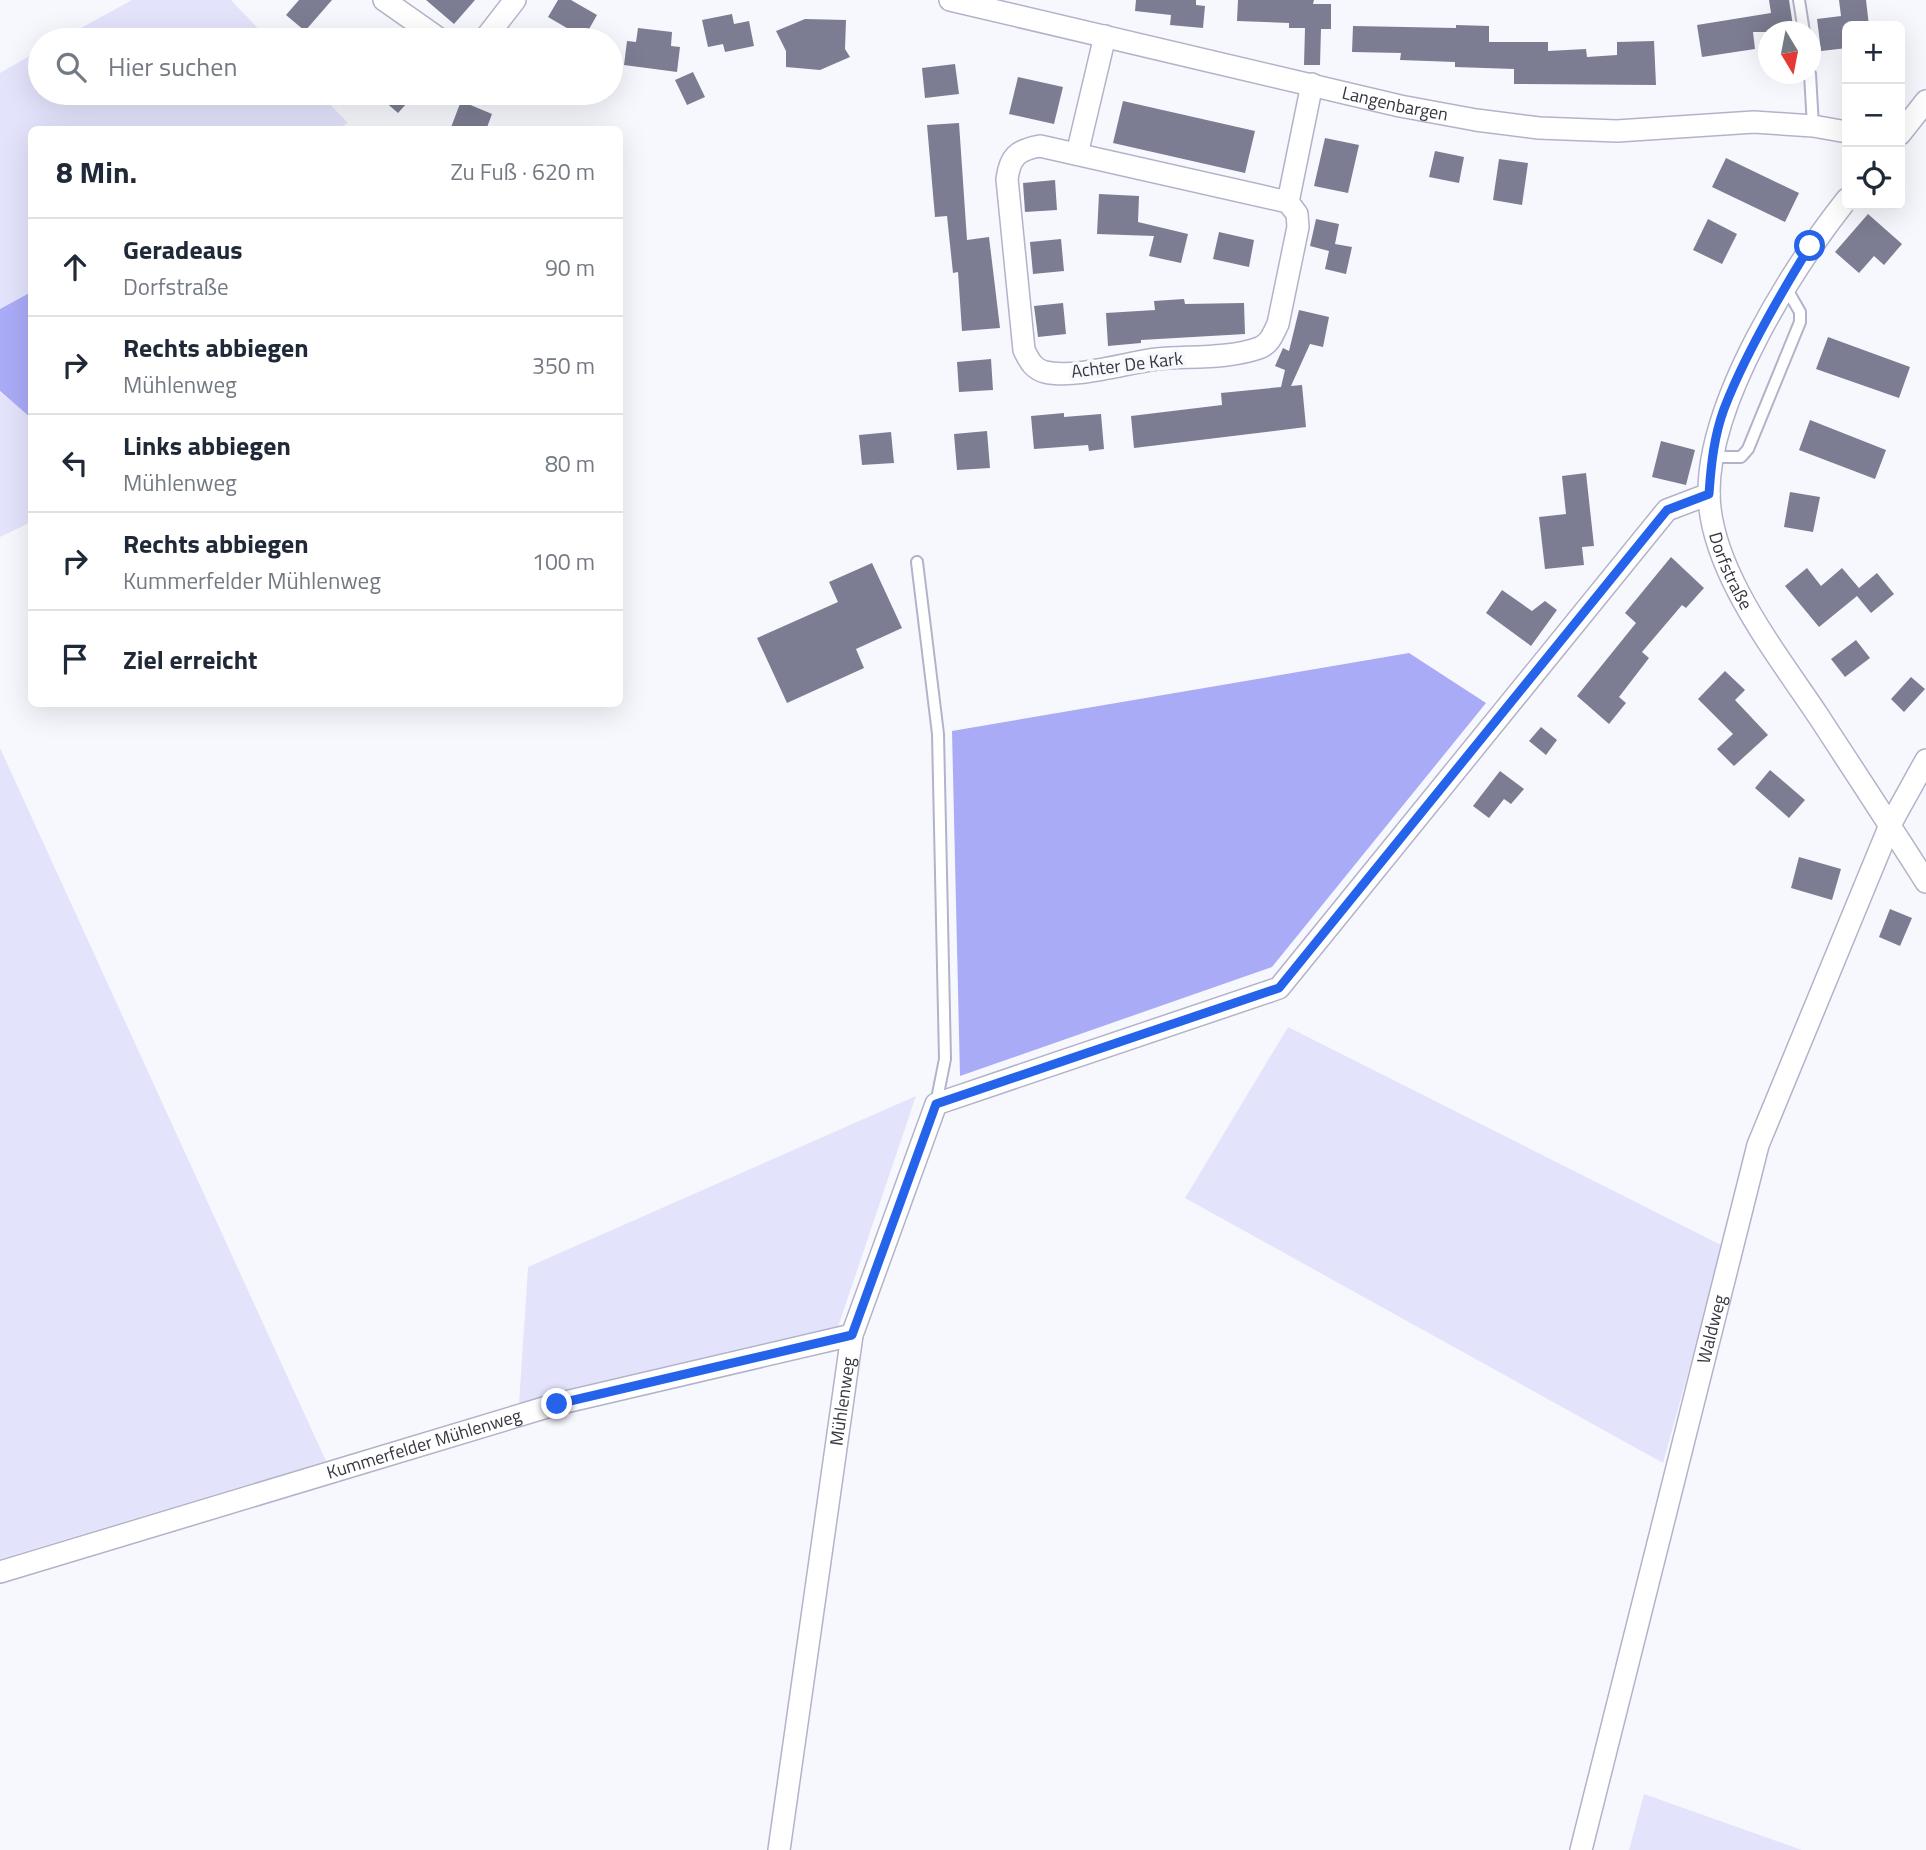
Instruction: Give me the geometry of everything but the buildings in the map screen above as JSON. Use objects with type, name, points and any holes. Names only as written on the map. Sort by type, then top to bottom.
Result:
[{"type":"street","points":[[384,0],[424,28]]},
{"type":"street","points":[[493,28],[515,0]]},
{"type":"street","name":"Langenbargen","points":[[950,0],[1400,106],[1539,128],[1618,131],[1754,122],[1813,125],[1842,131]]},
{"type":"street","points":[[1077,154],[1105,36]]},
{"type":"street","name":"Achter De Kark","points":[[1288,202],[1312,85]]},
{"type":"street","points":[[1905,128],[1926,101]]},
{"type":"street","name":"Achter De Kark","points":[[1040,146],[1077,154],[1288,202],[1297,214],[1298,227],[1278,324],[1272,338],[1262,348],[1059,373],[1043,371],[1031,364],[1024,350],[1007,179],[1010,162],[1021,149],[1040,146]]},
{"type":"street","name":"Dorfstraße","points":[[1842,206],[1810,246],[1785,286],[1724,409],[1712,457],[1709,494],[1717,536],[1733,578],[1752,614],[1926,882]]},
{"type":"street","points":[[936,1104],[1279,988],[1667,510],[1709,494]]},
{"type":"street","name":"Waldweg","points":[[1581,1850],[1758,1145],[1889,825],[1926,760]]},
{"type":"street","name":"Mühlenweg","points":[[779,1850],[852,1335],[936,1104]]},
{"type":"street","name":"Kummerfelder Mühlenweg","points":[[0,1572],[557,1404],[852,1335]]},
{"type":"lane","points":[[1799,0],[1802,21]]},
{"type":"lane","points":[[1811,84],[1813,125]]},
{"type":"lane","points":[[1712,457],[1741,457],[1748,449],[1800,321],[1800,312],[1785,286]]},
{"type":"lane","points":[[917,562],[938,734],[945,1059],[936,1104]]},
{"type":"shaded area","points":[[132,0],[231,0],[258,28],[81,28]]},
{"type":"shaded area","points":[[28,57],[28,105],[331,105],[348,123],[343,126],[28,126],[28,294],[0,309],[0,73]]},
{"type":"shaded area","points":[[28,294],[28,415],[0,391],[0,309]]},
{"type":"shaded area","points":[[0,392],[28,415],[28,523],[0,537]]},
{"type":"shaded area","points":[[1409,653],[1486,703],[1272,967],[960,1076],[952,731]]},
{"type":"shaded area","points":[[0,748],[326,1461],[0,1559]]},
{"type":"shaded area","points":[[1288,1027],[1723,1246],[1663,1463],[1185,1198]]},
{"type":"shaded area","points":[[916,1096],[838,1327],[519,1404],[528,1267]]},
{"type":"shaded area","points":[[1644,1794],[1802,1850],[1629,1850]]},
{"type":"route","points":[[557,1404],[852,1335],[936,1104],[1279,988],[1667,510],[1709,494],[1712,457],[1724,409],[1785,286],[1810,246]]}]
